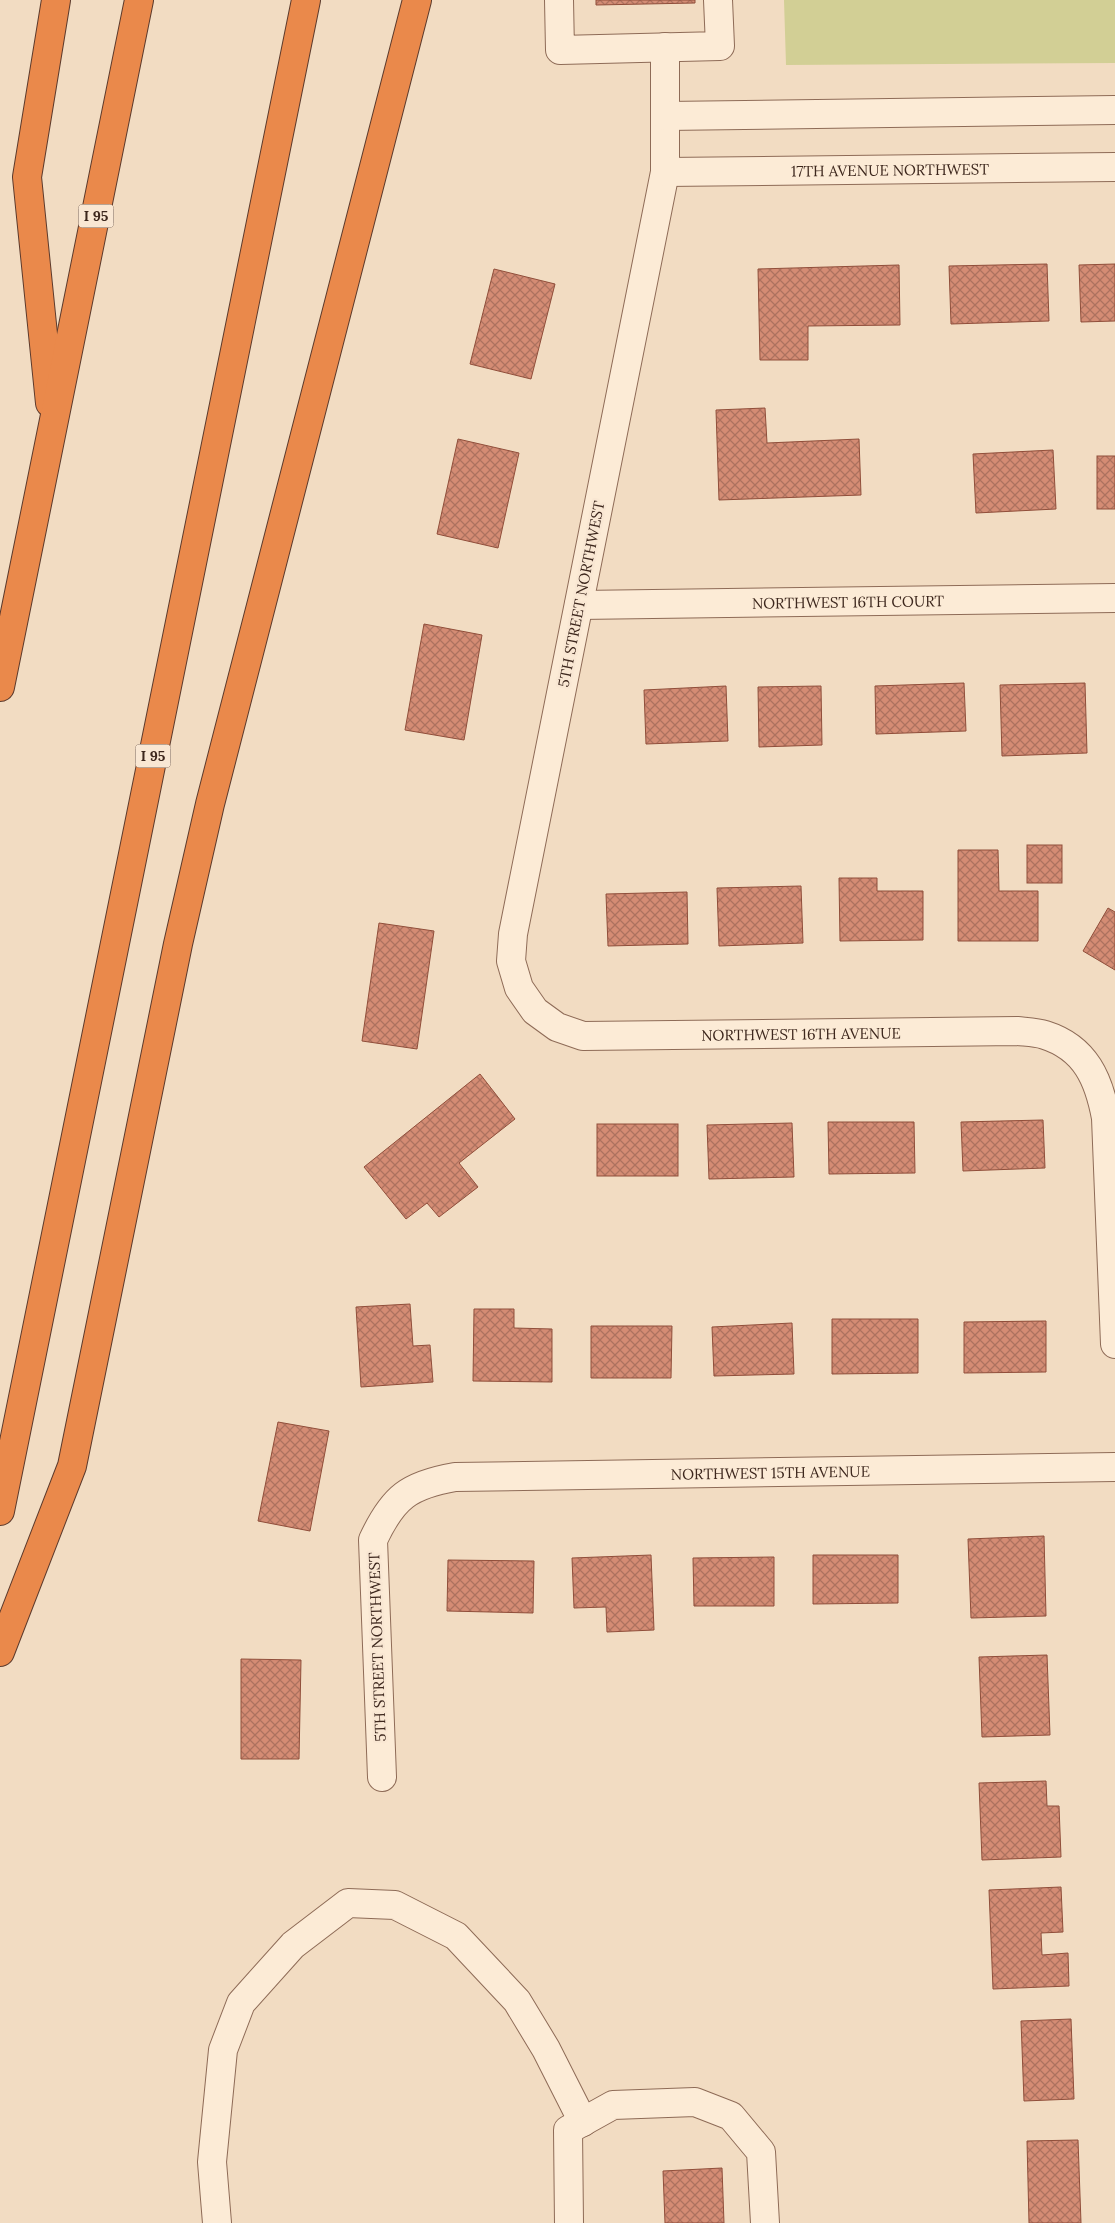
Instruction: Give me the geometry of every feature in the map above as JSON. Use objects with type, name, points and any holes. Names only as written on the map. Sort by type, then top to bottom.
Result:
[{"type":"highway","points":[[53,432],[27,177],[56,0]]},
{"type":"highway","name":"I 95","points":[[0,687],[139,0]]},
{"type":"highway","name":"I 95","points":[[0,1511],[306,0]]},
{"type":"highway","points":[[0,1652],[72,1466],[178,944],[208,814],[417,0]]},
{"type":"street","points":[[559,0],[560,50],[720,46],[718,0]]},
{"type":"street","name":"5TH STREET NORTHWEST","points":[[535,1011],[519,988],[511,961],[513,934],[664,172],[666,116],[665,47]]},
{"type":"street","points":[[666,116],[1115,110]]},
{"type":"street","name":"17TH AVENUE NORTHWEST","points":[[664,172],[1115,167]]},
{"type":"street","name":"NORTHWEST 16TH COURT","points":[[579,605],[1115,598]]},
{"type":"street","name":"NORTHWEST 16TH AVENUE","points":[[535,1011],[557,1027],[583,1036],[1018,1031],[1045,1035],[1069,1047],[1089,1066],[1101,1091],[1106,1118],[1115,1344]]},
{"type":"street","name":"NORTHWEST 15TH AVENUE","points":[[428,1482],[455,1477],[1115,1467]]},
{"type":"street","name":"5TH STREET NORTHWEST","points":[[382,1777],[373,1540],[385,1515],[404,1495],[428,1482]]},
{"type":"street","points":[[217,2223],[212,2162],[223,2050],[241,2003],[293,1945],[348,1903],[395,1905],[456,1936],[517,2001],[546,2049],[582,2122]]},
{"type":"street","points":[[569,2223],[568,2130],[613,2105],[695,2102],[731,2116],[761,2152],[765,2223]]},
{"type":"shaded area","points":[[784,0],[1115,0],[1115,63],[786,65]]},
{"type":"building","points":[[596,0],[695,0],[695,3],[596,5]]},
{"type":"building","points":[[1047,264],[1049,321],[951,324],[949,266]]},
{"type":"building","points":[[1115,264],[1115,321],[1081,322],[1079,265]]},
{"type":"building","points":[[899,265],[900,325],[808,326],[808,360],[760,360],[758,269]]},
{"type":"building","points":[[494,269],[555,284],[531,379],[470,364]]},
{"type":"building","points":[[765,408],[767,443],[859,439],[861,495],[719,500],[716,410]]},
{"type":"building","points":[[458,439],[519,453],[498,548],[437,534]]},
{"type":"building","points":[[1053,450],[1056,509],[976,513],[973,454]]},
{"type":"building","points":[[1097,456],[1115,456],[1115,509],[1097,509]]},
{"type":"building","points":[[424,624],[482,635],[464,740],[405,730]]},
{"type":"building","points":[[964,683],[966,731],[876,734],[875,686]]},
{"type":"building","points":[[1085,683],[1087,753],[1002,756],[1000,685]]},
{"type":"building","points":[[726,686],[728,741],[646,744],[644,690]]},
{"type":"building","points":[[821,686],[822,745],[759,747],[758,687]]},
{"type":"building","points":[[1027,845],[1062,845],[1062,883],[1027,883]]},
{"type":"building","points":[[958,850],[998,850],[999,891],[1038,891],[1038,941],[958,941]]},
{"type":"building","points":[[839,878],[877,878],[877,891],[923,891],[923,940],[840,941]]},
{"type":"building","points":[[801,886],[803,943],[719,946],[717,888]]},
{"type":"building","points":[[687,892],[688,944],[608,946],[606,894]]},
{"type":"building","points":[[1108,908],[1115,912],[1115,970],[1083,951]]},
{"type":"building","points":[[379,923],[434,931],[417,1049],[362,1041]]},
{"type":"building","points":[[480,1074],[515,1119],[459,1163],[478,1187],[439,1217],[427,1203],[406,1219],[364,1167]]},
{"type":"building","points":[[1043,1120],[1045,1168],[963,1171],[961,1122]]},
{"type":"building","points":[[828,1122],[914,1122],[915,1173],[829,1174]]},
{"type":"building","points":[[792,1123],[794,1177],[709,1179],[707,1125]]},
{"type":"building","points":[[597,1124],[678,1124],[678,1176],[597,1176]]},
{"type":"building","points":[[410,1304],[413,1346],[430,1345],[433,1382],[361,1387],[356,1307]]},
{"type":"building","points":[[474,1309],[514,1309],[514,1328],[552,1329],[552,1382],[473,1381]]},
{"type":"building","points":[[832,1319],[918,1319],[918,1373],[832,1374]]},
{"type":"building","points":[[1046,1321],[1046,1372],[964,1373],[964,1322]]},
{"type":"building","points":[[792,1323],[794,1374],[714,1376],[712,1327]]},
{"type":"building","points":[[591,1326],[672,1326],[671,1378],[591,1378]]},
{"type":"building","points":[[278,1422],[329,1431],[310,1531],[258,1521]]},
{"type":"building","points":[[1044,1536],[1046,1616],[971,1618],[968,1539]]},
{"type":"building","points":[[651,1555],[654,1630],[607,1632],[606,1607],[574,1608],[572,1558]]},
{"type":"building","points":[[813,1555],[898,1555],[898,1603],[813,1604]]},
{"type":"building","points":[[774,1557],[774,1606],[694,1606],[693,1558]]},
{"type":"building","points":[[448,1560],[534,1561],[533,1613],[447,1611]]},
{"type":"building","points":[[1047,1655],[1050,1735],[982,1737],[979,1657]]},
{"type":"building","points":[[241,1659],[301,1660],[299,1759],[241,1759]]},
{"type":"building","points":[[1046,1781],[1047,1806],[1059,1806],[1061,1857],[982,1860],[979,1783]]},
{"type":"building","points":[[1061,1887],[1063,1932],[1041,1933],[1042,1955],[1068,1953],[1069,1986],[993,1989],[989,1890]]},
{"type":"building","points":[[1071,2019],[1074,2099],[1024,2101],[1021,2021]]},
{"type":"building","points":[[1078,2140],[1081,2223],[1029,2223],[1027,2141]]},
{"type":"building","points":[[722,2168],[724,2223],[665,2223],[663,2171]]}]
